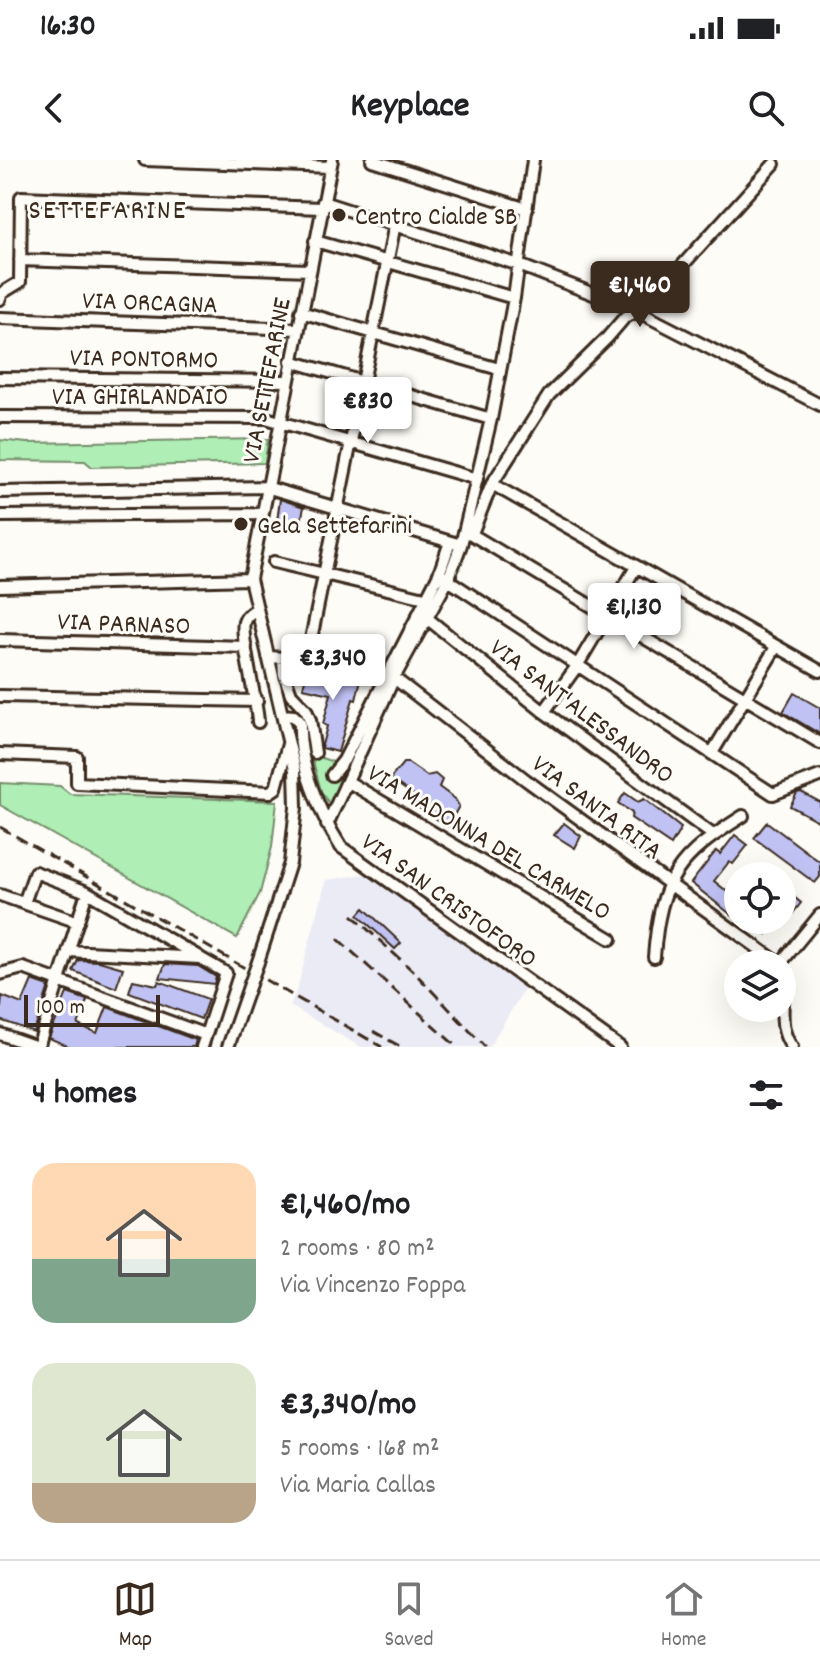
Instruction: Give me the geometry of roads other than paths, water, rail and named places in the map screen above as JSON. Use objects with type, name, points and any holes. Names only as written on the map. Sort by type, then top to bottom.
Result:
[{"type":"street","points":[[145,160],[331,164]]},
{"type":"street","points":[[372,160],[527,209]]},
{"type":"street","points":[[468,531],[514,298],[527,209],[533,162],[520,160]]},
{"type":"street","name":"VIA SETTEFARINE","points":[[228,1047],[290,863],[295,838],[295,770],[250,579],[331,164]]},
{"type":"street","points":[[332,775],[428,619],[456,543],[468,531],[492,484],[549,395],[625,317],[643,309],[774,164]]},
{"type":"street","points":[[0,299],[2,293],[20,282],[21,197],[323,205],[395,224],[519,265],[637,311],[820,405]]},
{"type":"street","points":[[307,659],[395,224]]},
{"type":"street","points":[[315,241],[514,298]]},
{"type":"street","points":[[20,260],[309,270]]},
{"type":"street","points":[[301,312],[499,369]]},
{"type":"street","name":"VIA ORCAGNA","points":[[0,318],[298,329]]},
{"type":"street","points":[[291,361],[491,419]]},
{"type":"street","name":"VIA PONTORMO","points":[[0,378],[287,381]]},
{"type":"street","name":"VIA GHIRLANDAIO","points":[[0,417],[266,418],[477,479]]},
{"type":"street","points":[[492,484],[820,671]]},
{"type":"street","points":[[0,492],[266,487],[456,543]]},
{"type":"street","points":[[0,516],[261,514]]},
{"type":"street","points":[[468,531],[820,743]]},
{"type":"street","points":[[274,562],[425,598]]},
{"type":"street","points":[[544,712],[577,666],[636,567]]},
{"type":"street","points":[[327,825],[425,598],[443,577]]},
{"type":"street","points":[[443,577],[773,794],[820,776]]},
{"type":"street","points":[[0,586],[250,579]]},
{"type":"street","points":[[257,609],[245,620],[243,627],[258,722]]},
{"type":"street","name":"VIA SANT'ALESSANDRO","points":[[428,619],[544,712],[713,835]]},
{"type":"street","name":"VIA PARNASO","points":[[0,640],[246,647]]},
{"type":"street","points":[[712,753],[776,647]]},
{"type":"street","points":[[268,657],[307,659],[390,677]]},
{"type":"street","points":[[283,658],[284,674],[291,694],[306,710],[310,720],[315,753]]},
{"type":"street","name":"VIA SANTA RITA","points":[[390,677],[669,886],[760,950]]},
{"type":"street","points":[[0,696],[257,701]]},
{"type":"street","name":"VIA SAN CRISTOFORO","points":[[282,715],[294,716],[300,723],[313,791],[327,825],[341,847],[620,1047]]},
{"type":"street","points":[[0,754],[77,757],[77,783],[270,792],[279,781],[288,742]]},
{"type":"street","name":"VIA MADONNA DEL CARMELO","points":[[347,781],[611,939]]},
{"type":"street","points":[[654,957],[657,915],[684,859],[743,816]]},
{"type":"street","points":[[24,903],[35,872],[87,892],[226,973],[202,1047]]},
{"type":"street","points":[[0,1034],[37,1047],[87,892]]},
{"type":"street","points":[[0,895],[78,922]]},
{"type":"street","points":[[791,950],[820,915]]},
{"type":"street","points":[[68,951],[200,958]]},
{"type":"street","points":[[0,974],[23,968],[206,1035]]},
{"type":"street","points":[[782,1022],[785,1037],[792,1047]]},
{"type":"railway","points":[[0,827],[382,1047]]},
{"type":"railway","points":[[352,915],[415,973],[485,1047]]},
{"type":"railway","points":[[338,939],[457,1047]]},
{"type":"railway","points":[[373,1031],[401,1047]]},
{"type":"place","name":"Centro Cialde SB","points":[[339,215]]},
{"type":"place","name":"Gela Settefarini","points":[[241,524]]},
{"type":"district","name":"SETTEFARINE","points":[[108,208]]}]
